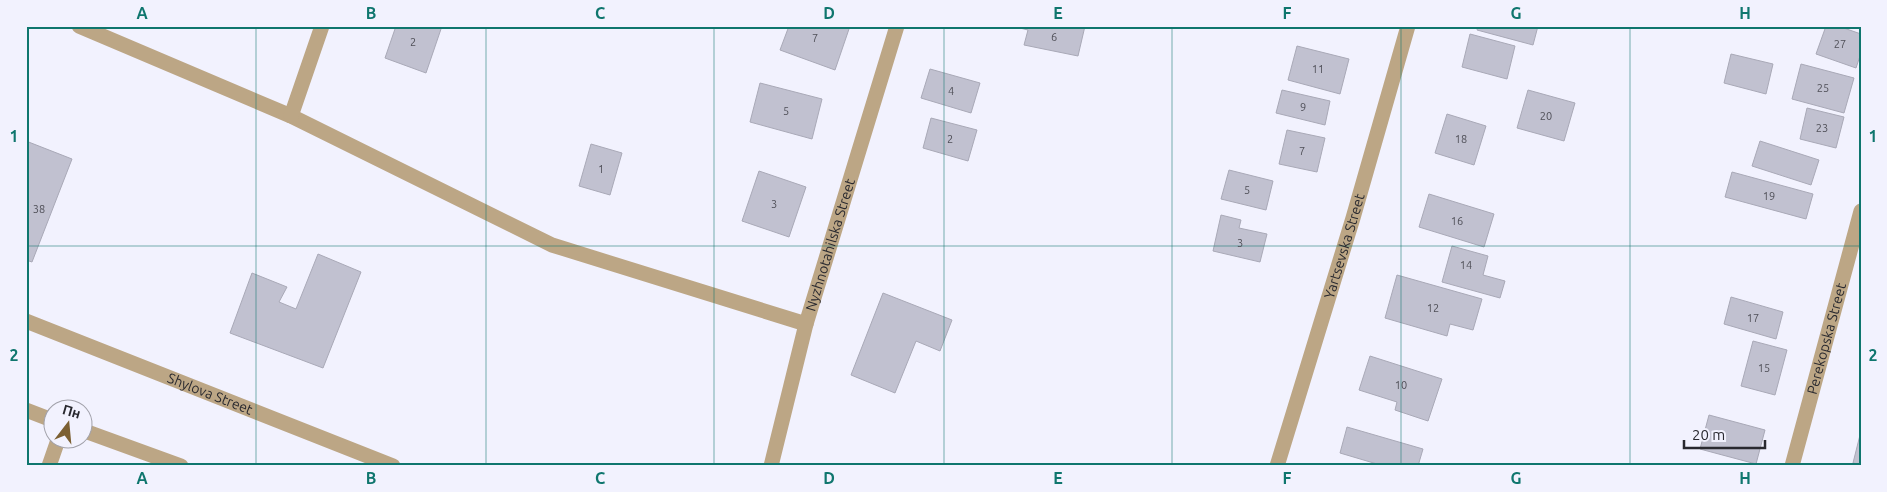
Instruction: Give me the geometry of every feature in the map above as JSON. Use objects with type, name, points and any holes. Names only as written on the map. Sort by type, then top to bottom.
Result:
[{"type":"street","points":[[79,26],[290,116],[552,245],[806,324]]},
{"type":"street","points":[[290,116],[322,26]]},
{"type":"street","name":"Nyzhnotahilska Street","points":[[771,466],[806,324],[897,26]]},
{"type":"street","name":"Yartsevska Street","points":[[1277,466],[1353,218],[1408,26]]},
{"type":"street","name":"Perekopska Street","points":[[1792,466],[1861,211]]},
{"type":"street","name":"Shylova Street","points":[[26,321],[393,466]]},
{"type":"street","points":[[26,410],[42,416]]},
{"type":"street","points":[[92,434],[181,466]]},
{"type":"street","points":[[49,466],[55,450]]},
{"type":"building","points":[[396,26],[442,26],[426,73],[385,58]]},
{"type":"building","points":[[789,26],[850,26],[835,70],[780,50]]},
{"type":"building","points":[[1012,26],[1085,26],[1078,56],[1024,45],[1028,30]]},
{"type":"building","points":[[1478,26],[1538,26],[1533,45],[1477,30]]},
{"type":"building","points":[[1826,26],[1838,26],[1861,34],[1861,53],[1856,68],[1816,54]]},
{"type":"building","points":[[1470,34],[1515,46],[1507,79],[1462,67]]},
{"type":"building","points":[[1297,46],[1349,59],[1340,94],[1288,80]]},
{"type":"building","points":[[1731,54],[1773,64],[1766,94],[1724,83]]},
{"type":"building","points":[[1801,64],[1854,78],[1844,113],[1792,99]]},
{"type":"building","points":[[930,69],[980,83],[971,113],[921,98]]},
{"type":"building","points":[[760,83],[822,99],[812,139],[750,122]]},
{"type":"building","points":[[1282,90],[1330,101],[1325,125],[1276,113]]},
{"type":"building","points":[[1528,90],[1575,103],[1564,141],[1517,128]]},
{"type":"building","points":[[1807,108],[1844,117],[1836,148],[1800,139]]},
{"type":"building","points":[[1447,114],[1486,126],[1474,165],[1435,153]]},
{"type":"building","points":[[931,118],[977,130],[968,161],[923,148]]},
{"type":"building","points":[[1287,130],[1325,138],[1317,172],[1279,164]]},
{"type":"building","points":[[26,141],[72,159],[32,262],[26,260]]},
{"type":"building","points":[[1760,141],[1819,160],[1811,185],[1752,166]]},
{"type":"building","points":[[591,144],[622,153],[610,195],[579,186]]},
{"type":"building","points":[[1229,170],[1273,181],[1266,210],[1221,199]]},
{"type":"building","points":[[759,171],[806,187],[789,237],[742,221]]},
{"type":"building","points":[[1732,172],[1813,194],[1806,219],[1725,197]]},
{"type":"building","points":[[1429,194],[1494,214],[1484,247],[1419,227]]},
{"type":"building","points":[[1221,215],[1241,220],[1239,228],[1267,234],[1260,262],[1213,251]]},
{"type":"building","points":[[1452,246],[1488,256],[1483,275],[1505,281],[1500,298],[1442,282]]},
{"type":"building","points":[[318,254],[361,272],[323,368],[230,333],[252,273],[287,287],[279,302],[296,309]]},
{"type":"building","points":[[1397,275],[1482,299],[1473,330],[1450,324],[1447,336],[1385,318]]},
{"type":"building","points":[[883,293],[952,320],[940,351],[916,341],[895,393],[851,375]]},
{"type":"building","points":[[1731,297],[1783,312],[1776,339],[1724,324]]},
{"type":"building","points":[[1753,341],[1787,350],[1775,395],[1741,386]]},
{"type":"building","points":[[1370,356],[1442,379],[1428,421],[1395,410],[1397,402],[1359,390]]},
{"type":"building","points":[[1709,415],[1765,430],[1756,464],[1700,449]]},
{"type":"building","points":[[1347,427],[1423,449],[1418,466],[1377,466],[1377,464],[1340,453]]},
{"type":"building","points":[[1861,436],[1861,465],[1853,463]]}]
